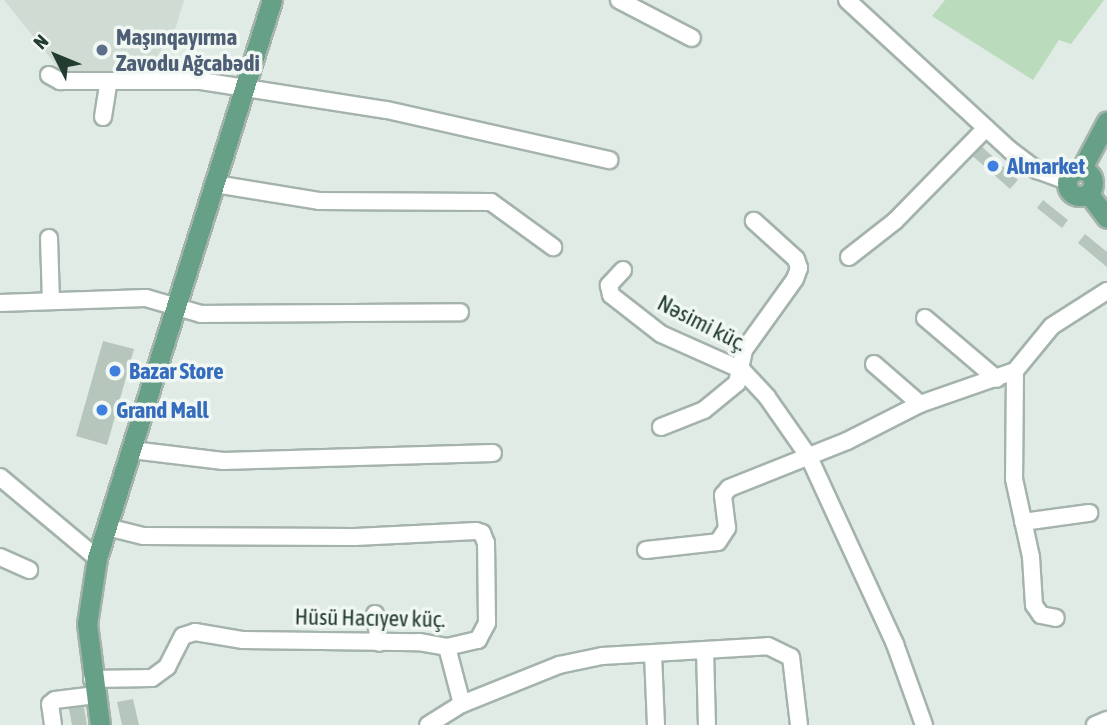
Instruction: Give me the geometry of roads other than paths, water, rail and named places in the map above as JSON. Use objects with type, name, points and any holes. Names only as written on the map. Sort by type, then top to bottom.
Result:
[{"type":"main road","points":[[100,725],[93,687],[88,604],[97,558],[272,0]]},
{"type":"main road","points":[[1107,121],[1074,176],[1071,192],[1088,192],[1107,218]]},
{"type":"street","points":[[619,0],[692,38]]},
{"type":"street","points":[[846,0],[986,128],[1037,170],[1074,176]]},
{"type":"street","points":[[49,75],[60,81],[201,81],[387,110],[609,160]]},
{"type":"street","points":[[103,117],[109,81]]},
{"type":"street","points":[[849,257],[895,221],[986,128]]},
{"type":"street","points":[[215,184],[318,201],[491,202],[553,247]]},
{"type":"street","points":[[662,427],[704,410],[737,383],[742,370],[744,350],[799,268],[754,221]]},
{"type":"street","points":[[49,238],[51,300]]},
{"type":"street","name":"Nəsimi küç.","points":[[623,270],[609,285],[611,295],[643,323],[742,370],[767,397],[809,457],[895,644],[924,725]]},
{"type":"street","points":[[646,550],[718,542],[727,528],[723,495],[729,488],[809,457],[920,404],[1015,371],[1052,326],[1107,291]]},
{"type":"street","points":[[0,303],[146,298],[201,314],[460,312]]},
{"type":"street","points":[[925,318],[997,379]]},
{"type":"street","points":[[874,364],[920,404]]},
{"type":"street","points":[[1015,371],[1014,479],[1023,522],[1034,605],[1041,615],[1056,618]]},
{"type":"street","points":[[132,450],[223,461],[493,453]]},
{"type":"street","points":[[0,477],[97,558]]},
{"type":"street","points":[[1023,522],[1089,513]]},
{"type":"street","name":"Hüsü Hacıyev küç.","points":[[52,725],[51,704],[55,700],[93,687],[152,678],[167,667],[183,636],[195,632],[243,640],[447,647],[485,635],[486,556],[482,533],[143,536],[108,527]]},
{"type":"street","points":[[0,557],[29,569]]},
{"type":"street","points":[[375,614],[379,643]]},
{"type":"street","points":[[428,725],[462,704],[559,665],[602,656],[768,646],[784,650],[791,657],[799,725]]},
{"type":"street","points":[[447,647],[462,704]]},
{"type":"street","points":[[705,650],[707,725]]},
{"type":"street","points":[[653,653],[656,725]]},
{"type":"street","points":[[1095,725],[1107,720]]},
{"type":"place","name":"Maşınqayırma Zavodu Ağcabədi","points":[[102,50]]},
{"type":"place","name":"Almarket","points":[[993,166]]},
{"type":"place","name":"Bazar Store","points":[[115,371]]},
{"type":"place","name":"Grand Mall","points":[[102,410]]}]
